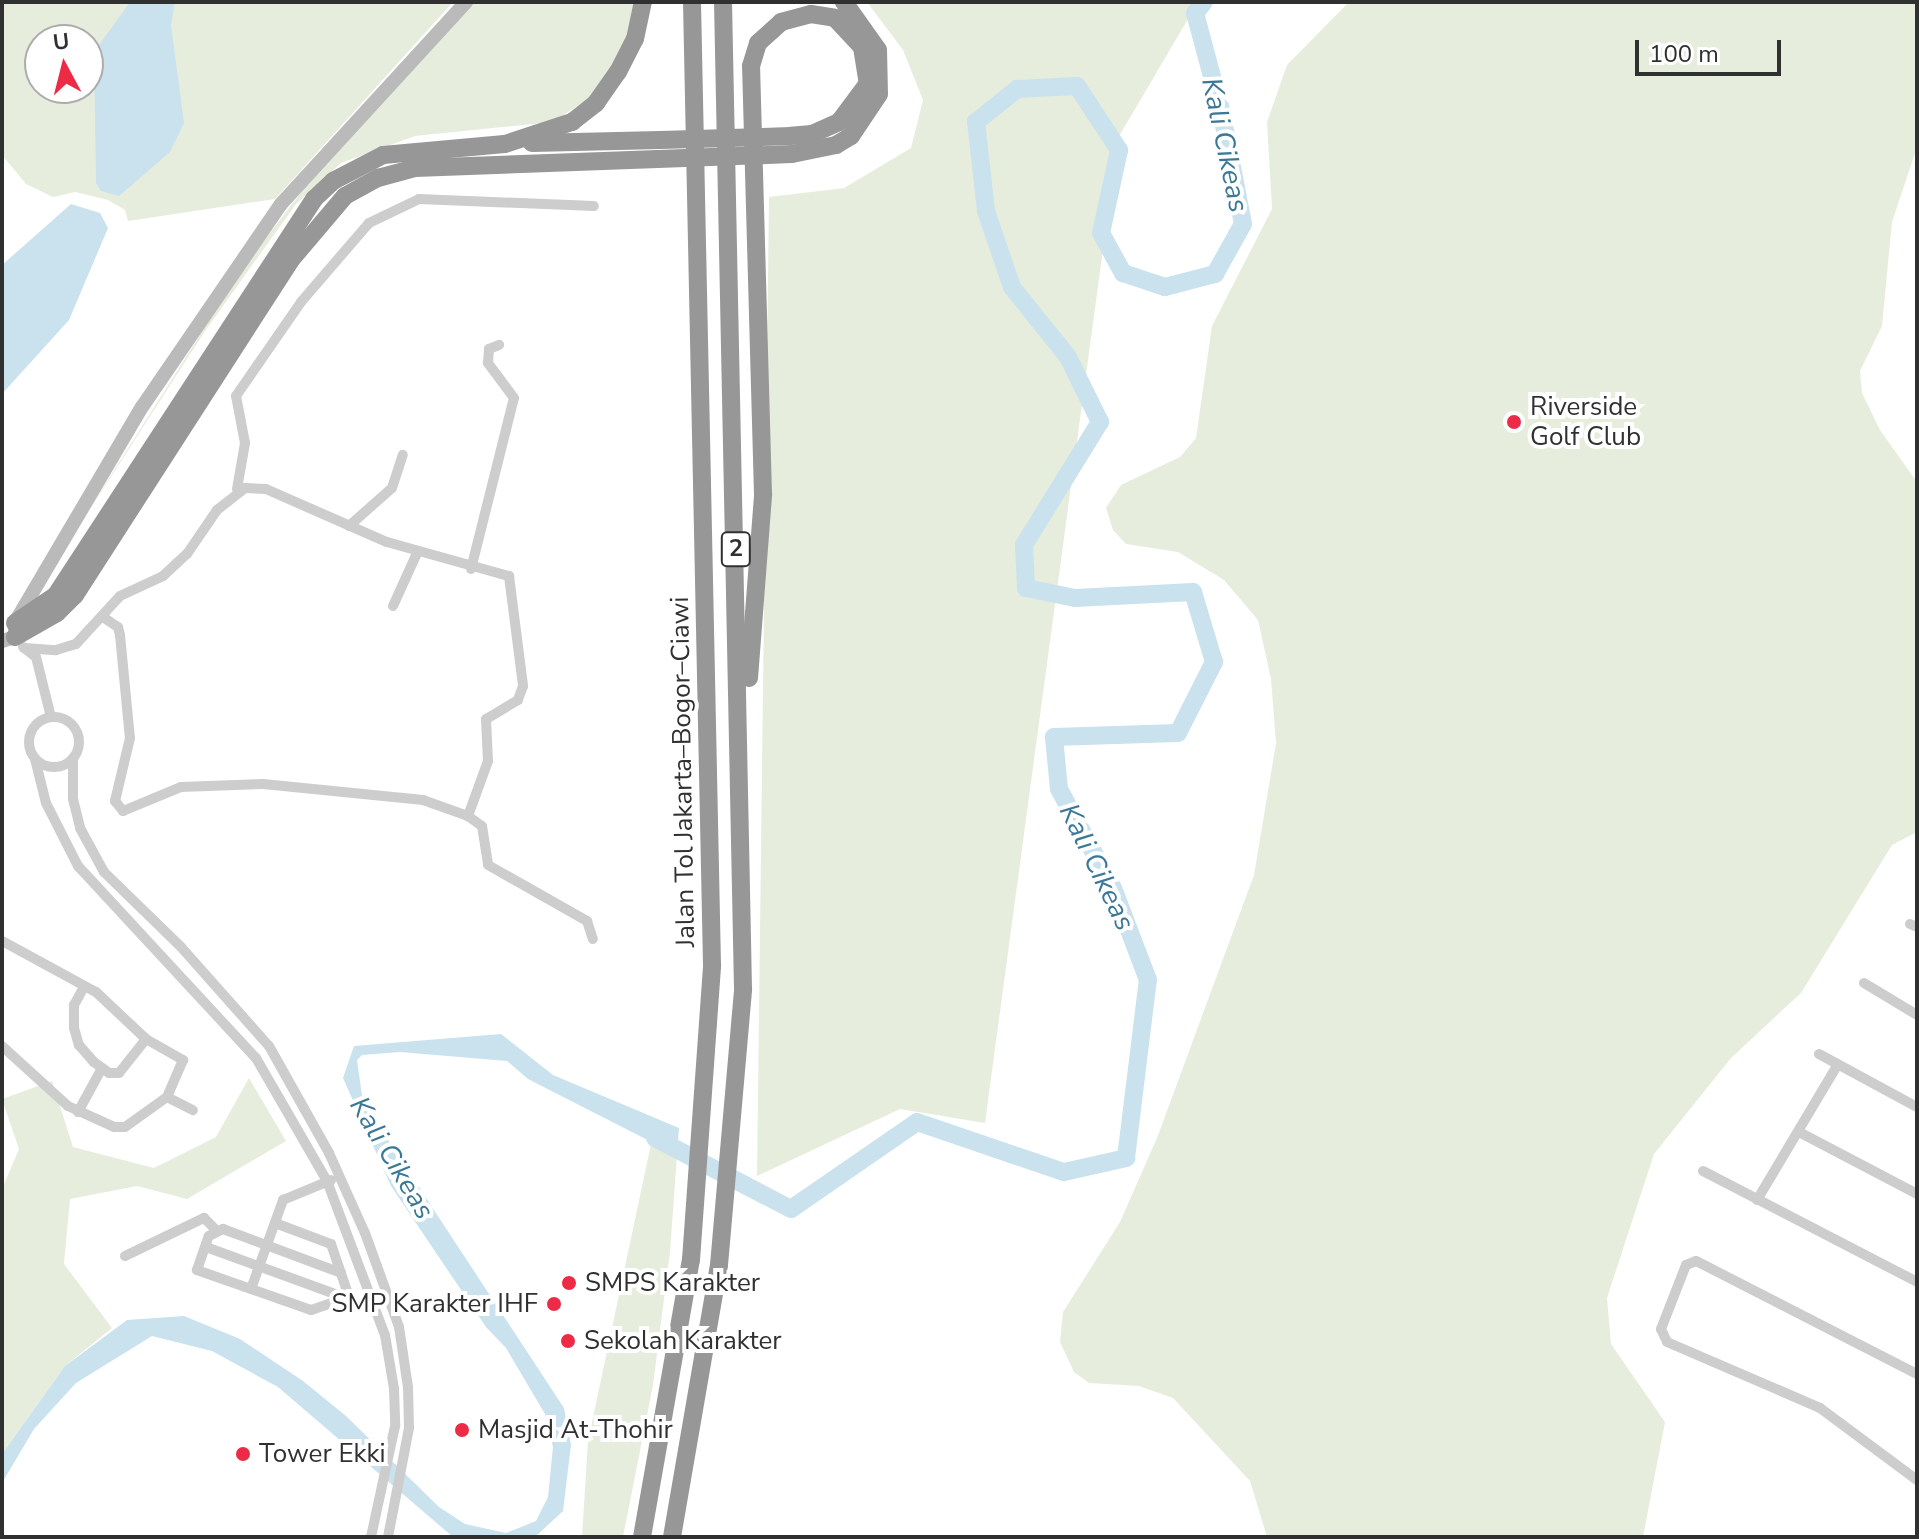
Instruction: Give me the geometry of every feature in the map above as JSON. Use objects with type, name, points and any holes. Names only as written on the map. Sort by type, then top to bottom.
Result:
[{"type":"highway","points":[[505,144],[572,122],[596,103],[635,39],[643,2]]},
{"type":"highway","name":"Jalan Tol Jakarta–Bogor–Ciawi","points":[[642,1537],[696,1210],[707,1082],[713,852],[692,2]]},
{"type":"highway","name":"2","points":[[672,1537],[702,1382],[724,1217],[743,989],[742,783],[723,2]]},
{"type":"highway","points":[[10,638],[57,613],[75,595],[290,261],[345,196],[378,178],[415,168],[659,149],[836,145],[851,136],[868,117],[879,94],[878,50],[844,2]]},
{"type":"highway","points":[[742,783],[763,494],[751,66],[758,43],[781,22],[811,14],[835,18],[862,47],[868,83],[839,122],[792,145]]},
{"type":"highway","points":[[10,638],[56,595],[314,199],[333,181],[383,155],[505,144],[659,149]]},
{"type":"main road","points":[[10,638],[142,407],[281,204],[466,2]]},
{"type":"street","points":[[10,638],[76,644],[120,596],[163,576],[187,554],[237,489],[245,443],[236,396],[301,302],[369,223],[419,199],[594,206]]},
{"type":"street","points":[[471,569],[514,398],[488,363],[489,349],[499,345]]},
{"type":"street","points":[[349,526],[392,488],[403,455]]},
{"type":"street","points":[[237,489],[266,489],[349,526],[471,569],[511,579],[523,674],[520,697],[486,719],[488,761],[468,816]]},
{"type":"street","points":[[393,606],[418,551]]},
{"type":"street","points":[[103,617],[118,627],[123,664],[129,757],[115,801],[123,811],[181,787],[263,784],[423,800],[468,816],[482,826],[488,865],[587,921],[593,939]]},
{"type":"street","points":[[10,638],[36,657],[51,717]]},
{"type":"street","points":[[371,1537],[395,1426],[385,1335],[327,1181],[256,1058],[78,866],[46,803],[29,742],[32,730],[51,717],[63,718],[77,730],[79,747],[73,758],[80,828],[104,872],[181,947],[269,1046],[341,1176],[365,1233],[399,1327],[408,1387],[404,1461],[388,1537]]},
{"type":"street","points":[[35,759],[52,767],[73,758]]},
{"type":"street","points":[[2,941],[107,1001],[146,1039],[183,1060],[167,1097],[125,1127],[78,1112],[41,1086],[2,1046]]},
{"type":"street","points":[[1864,983],[1917,1015]]},
{"type":"street","points":[[84,987],[74,1005],[74,1028],[79,1045],[102,1068],[119,1073],[146,1039]]},
{"type":"street","points":[[256,1058],[269,1046]]},
{"type":"street","points":[[1819,1054],[1917,1107]]},
{"type":"street","points":[[1757,1200],[1838,1064]]},
{"type":"street","points":[[78,1112],[102,1068]]},
{"type":"street","points":[[167,1097],[193,1110]]},
{"type":"street","points":[[1799,1132],[1917,1194]]},
{"type":"street","points":[[1703,1171],[1917,1282]]},
{"type":"street","points":[[251,1289],[283,1200],[341,1176]]},
{"type":"street","points":[[125,1256],[204,1218],[216,1230],[267,1245],[341,1273]]},
{"type":"street","points":[[275,1223],[331,1244],[346,1298]]},
{"type":"street","points":[[216,1230],[197,1270],[311,1310],[346,1298]]},
{"type":"street","points":[[351,1243],[365,1233]]},
{"type":"street","points":[[206,1247],[346,1298]]},
{"type":"street","points":[[1917,1374],[1696,1261],[1686,1265],[1661,1329],[1667,1342],[1767,1381],[1820,1408],[1917,1480]]},
{"type":"green space","points":[[2,2],[453,2],[275,199],[128,221],[125,210],[108,200],[75,192],[53,197],[26,184],[2,155]]},
{"type":"green space","points":[[473,2],[637,2],[627,41],[601,90],[553,122],[415,136],[341,163],[296,204],[205,331],[45,579],[242,269],[323,164]]},
{"type":"green space","points":[[867,2],[1198,2],[1118,138],[985,1123],[900,1109],[757,1176],[769,197],[844,188],[911,148],[923,100],[903,50]]},
{"type":"green space","name":"Riverside Golf Club","points":[[1349,2],[1917,2],[1917,147],[1892,222],[1882,326],[1860,371],[1862,393],[1880,430],[1917,482],[1917,832],[1892,845],[1801,993],[1731,1058],[1654,1154],[1607,1298],[1611,1344],[1665,1422],[1643,1537],[1267,1537],[1250,1481],[1173,1398],[1139,1386],[1089,1383],[1074,1372],[1060,1342],[1063,1312],[1120,1222],[1157,1138],[1254,875],[1276,743],[1271,679],[1258,620],[1224,580],[1178,552],[1126,544],[1113,530],[1106,508],[1121,485],[1180,457],[1196,438],[1212,326],[1272,209],[1267,122],[1287,65]]},
{"type":"green space","points":[[249,1078],[286,1141],[187,1199],[137,1186],[70,1199],[64,1264],[112,1328],[65,1366],[2,1454],[2,1189],[19,1149],[2,1099],[52,1081],[73,1147],[154,1168],[216,1137]]},
{"type":"green space","points":[[651,1144],[677,1155],[670,1252],[653,1385],[623,1537],[582,1537],[588,1441]]},
{"type":"water","points":[[130,2],[175,2],[171,25],[184,123],[170,152],[119,196],[101,191],[96,183],[95,104],[104,104],[104,38]]},
{"type":"water","points":[[71,204],[100,213],[108,228],[69,320],[2,394],[2,265]]},
{"type":"water","points":[[501,1034],[553,1075],[679,1128],[677,1155],[528,1079],[507,1061],[400,1052],[362,1055],[357,1060],[363,1102],[564,1408],[571,1445],[563,1511],[535,1537],[453,1537],[278,1387],[212,1351],[152,1336],[76,1383],[34,1429],[2,1483],[2,1454],[65,1366],[127,1320],[184,1316],[240,1339],[303,1381],[346,1416],[439,1507],[465,1524],[506,1533],[536,1521],[548,1497],[553,1447],[545,1414],[506,1348],[486,1327],[391,1186],[343,1078],[354,1046]]},
{"type":"waterway","name":"Kali Cikeas","points":[[655,1138],[791,1209],[917,1122],[1064,1172],[1126,1158],[1148,980],[1113,888],[1059,789],[1054,737],[1178,733],[1214,662],[1193,592],[1075,598],[1026,588],[1024,545],[1100,422],[1068,357],[1012,287],[986,211],[976,122],[1017,89],[1077,86],[1119,150],[1101,233],[1123,273],[1165,287],[1215,274],[1243,224],[1221,110],[1195,13],[1204,2]]},
{"type":"place","name":"Riverside Golf Club","points":[[1514,422]]},
{"type":"place","name":"SMPS Karakter","points":[[569,1283]]},
{"type":"place","name":"SMP Karakter IHF","points":[[554,1304]]},
{"type":"place","name":"Sekolah Karakter","points":[[568,1341]]},
{"type":"place","name":"Masjid At-Thohir","points":[[462,1430]]},
{"type":"place","name":"Tower Ekki","points":[[243,1454]]}]
